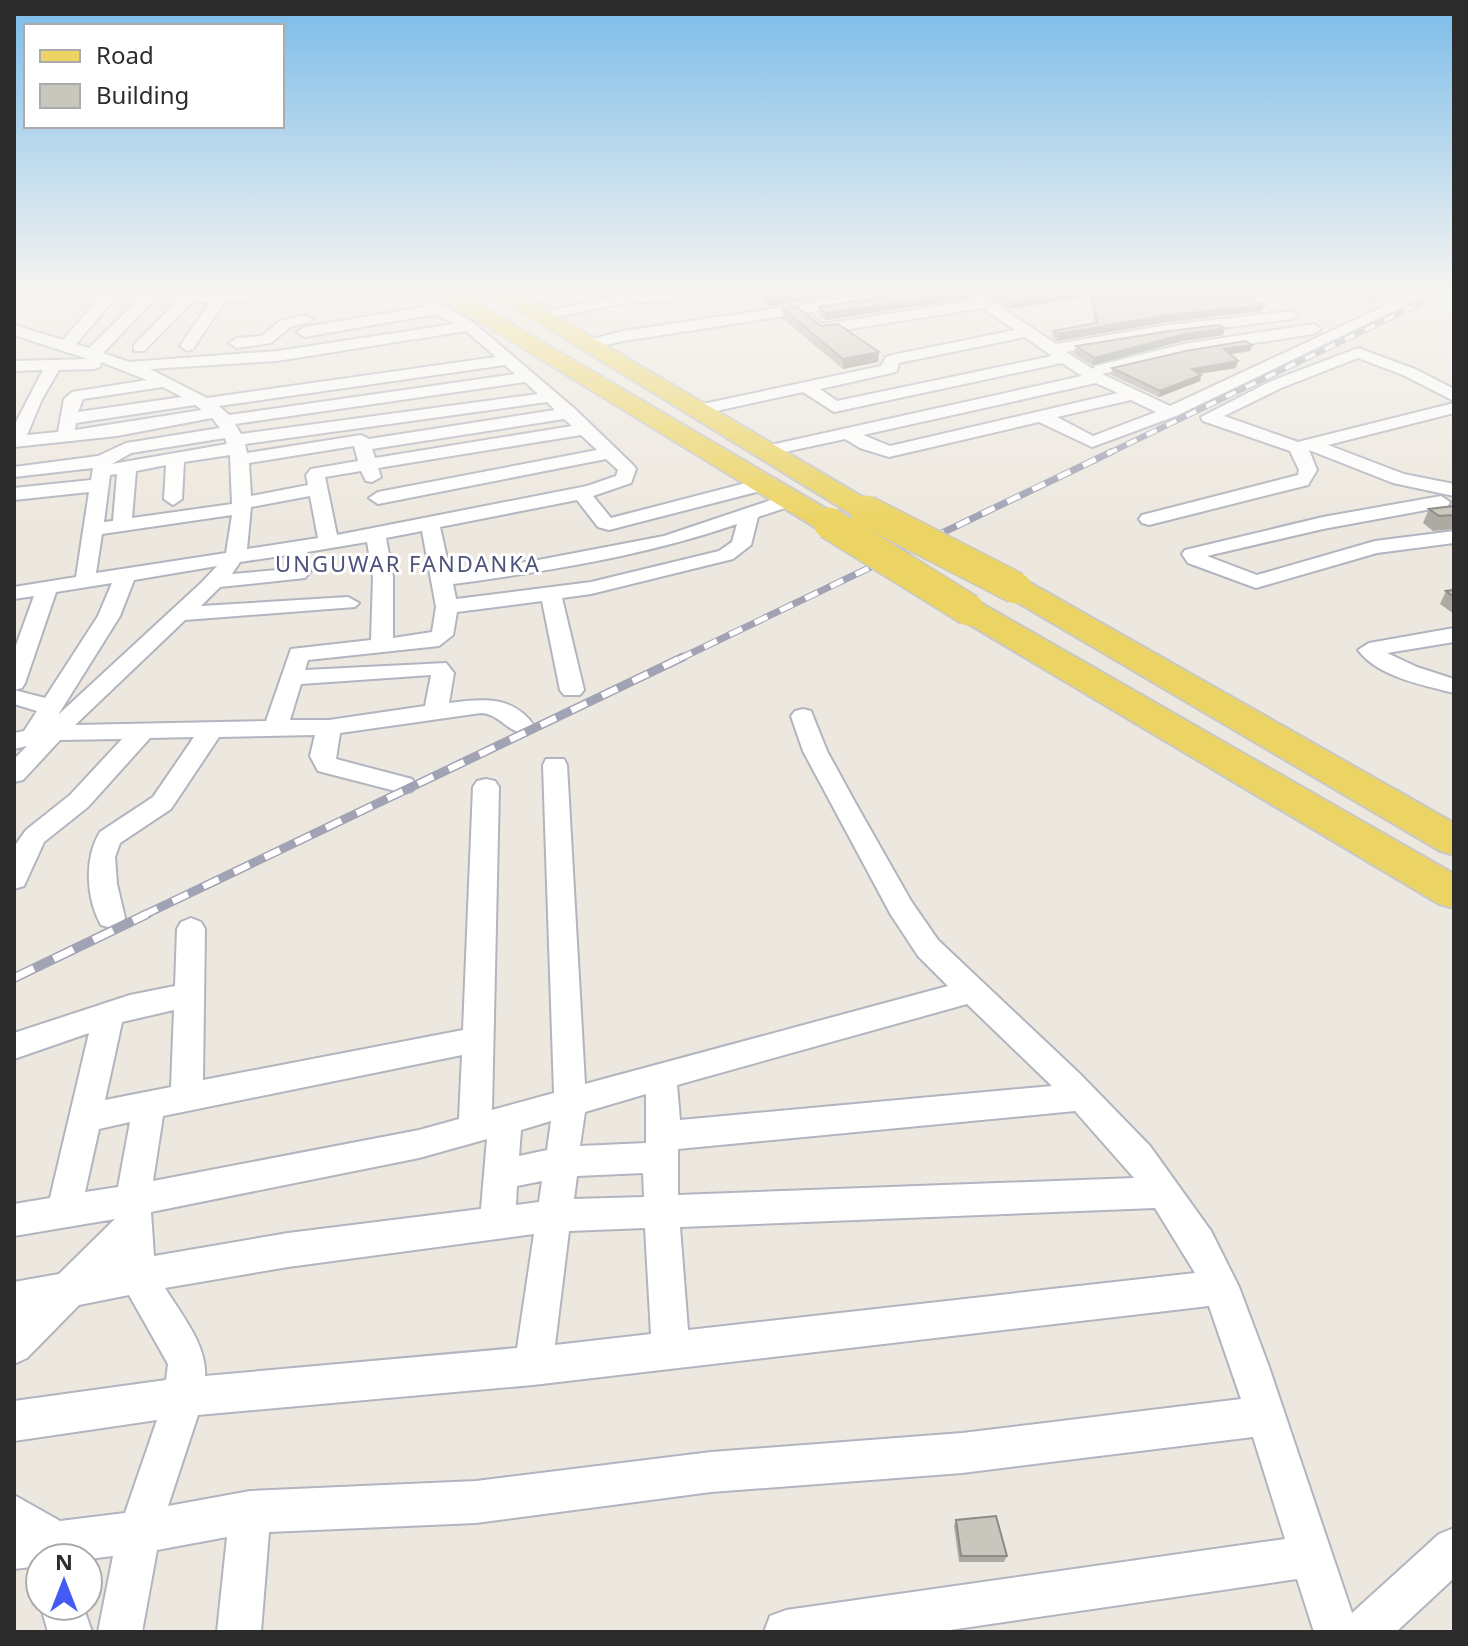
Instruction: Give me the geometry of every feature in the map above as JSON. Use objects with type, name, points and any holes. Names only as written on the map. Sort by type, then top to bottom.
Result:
[{"type":"main road","points":[[558,367],[765,484],[969,610],[1454,893]]},
{"type":"main road","points":[[627,367],[866,511],[1016,588],[1454,841]]},
{"type":"street","points":[[53,367],[34,399],[15,442],[223,427],[550,397]]},
{"type":"street","points":[[33,737],[155,635],[212,582],[233,558],[239,544],[242,506],[223,427],[167,384],[124,367]]},
{"type":"street","points":[[252,375],[308,367]]},
{"type":"street","points":[[85,582],[101,472],[126,448],[479,367]]},
{"type":"street","points":[[14,593],[382,533],[581,493],[625,479],[627,469],[516,367]]},
{"type":"street","points":[[698,410],[891,367]]},
{"type":"street","points":[[805,386],[834,407],[973,367]]},
{"type":"street","points":[[1088,367],[1131,395],[1170,412]]},
{"type":"street","points":[[766,451],[1121,367]]},
{"type":"street","points":[[1041,416],[1092,442],[1170,412],[1257,367]]},
{"type":"street","points":[[1322,367],[1275,385],[1209,417],[1411,483],[1450,501]]},
{"type":"street","points":[[1395,367],[1454,396]]},
{"type":"street","points":[[14,494],[101,472],[175,461],[223,427],[528,377]]},
{"type":"street","points":[[65,438],[72,399],[78,395],[206,380]]},
{"type":"street","points":[[848,433],[866,444],[889,452],[1131,395]]},
{"type":"street","points":[[14,400],[34,399]]},
{"type":"street","points":[[1304,446],[1454,408]]},
{"type":"street","points":[[329,542],[317,473],[365,454],[569,413]]},
{"type":"street","points":[[68,419],[223,427],[361,440],[378,498],[382,533],[382,645]]},
{"type":"street","points":[[365,454],[586,429]]},
{"type":"street","points":[[1149,519],[1301,481],[1308,470],[1304,446]]},
{"type":"street","points":[[378,498],[611,453]]},
{"type":"street","points":[[173,499],[175,461]]},
{"type":"street","points":[[122,526],[127,468]]},
{"type":"street","points":[[14,472],[101,472]]},
{"type":"street","points":[[581,493],[605,523],[614,523],[765,484]]},
{"type":"street","points":[[92,530],[242,506],[318,489]]},
{"type":"street","points":[[442,579],[533,567],[668,541],[790,500]]},
{"type":"street","points":[[1450,501],[1323,523],[1192,554],[1195,559],[1256,582],[1375,547],[1454,537]]},
{"type":"street","points":[[447,607],[551,595],[687,567],[726,555],[741,545],[749,514]]},
{"type":"street","points":[[614,523],[635,548]]},
{"type":"street","points":[[276,727],[299,654],[439,639],[447,607],[430,524]]},
{"type":"street","points":[[212,582],[298,574],[301,571],[296,548]]},
{"type":"street","points":[[14,774],[51,707],[97,636],[126,575]]},
{"type":"street","points":[[14,683],[47,588]]},
{"type":"street","points":[[551,595],[572,690]]},
{"type":"street","points":[[177,614],[348,603]]},
{"type":"street","points":[[97,636],[155,635]]},
{"type":"street","points":[[1448,681],[1376,657],[1369,650],[1454,635]]},
{"type":"street","points":[[291,678],[438,668],[443,673],[436,713]]},
{"type":"street","points":[[14,697],[51,707]]},
{"type":"street","points":[[33,737],[329,727],[481,706],[499,707],[523,727]]},
{"type":"street","points":[[803,716],[815,751],[901,908],[928,948],[1083,1097],[1138,1156],[1199,1243],[1221,1287],[1336,1632]]},
{"type":"street","points":[[329,727],[322,756],[327,765],[403,785]]},
{"type":"street","points":[[111,918],[103,884],[102,857],[109,838],[162,803],[212,729]]},
{"type":"street","points":[[14,879],[23,854],[35,836],[79,801],[143,731]]},
{"type":"street","points":[[533,1366],[570,1102],[555,765]]},
{"type":"street","points":[[486,787],[478,1039],[490,1124],[501,1174],[497,1223]]},
{"type":"street","points":[[187,1097],[191,929]]},
{"type":"street","points":[[14,1220],[64,1211],[134,1211],[419,1144],[971,991]]},
{"type":"street","points":[[14,1046],[108,1015],[189,995]]},
{"type":"street","points":[[64,1211],[108,1015]]},
{"type":"street","points":[[83,1118],[478,1039]]},
{"type":"street","points":[[661,1077],[661,1212],[671,1350]]},
{"type":"street","points":[[501,1174],[662,1147],[1083,1097]]},
{"type":"street","points":[[120,1632],[139,1532],[184,1397],[187,1361],[138,1276],[134,1211],[149,1105]]},
{"type":"street","points":[[14,1300],[288,1250],[554,1216],[1165,1192]]},
{"type":"street","points":[[14,1345],[69,1290],[134,1211]]},
{"type":"street","points":[[14,1421],[184,1397],[533,1366],[1221,1287]]},
{"type":"street","points":[[95,1542],[250,1512],[476,1502],[711,1472],[962,1453],[1266,1416]]},
{"type":"street","points":[[239,1632],[250,1512]]},
{"type":"street","points":[[14,1516],[45,1542]]},
{"type":"street","points":[[1364,1632],[1454,1549]]},
{"type":"street","points":[[786,1632],[1311,1556]]},
{"type":"building","points":[[1205,367],[1192,369],[1201,375],[1160,391],[1112,368]]},
{"type":"building","points":[[1454,506],[1454,515],[1439,516],[1429,509]]},
{"type":"building","points":[[996,1516],[1007,1556],[961,1556],[956,1520]]},
{"type":"railway","points":[[1107,454],[1288,367]]},
{"type":"railway","points":[[679,659],[1111,452]]},
{"type":"railway","points":[[142,916],[683,657]]},
{"type":"railway","points":[[14,978],[147,914]]},
{"type":"district","name":"UNGUWAR FANDANKA","points":[[408,564]]}]
